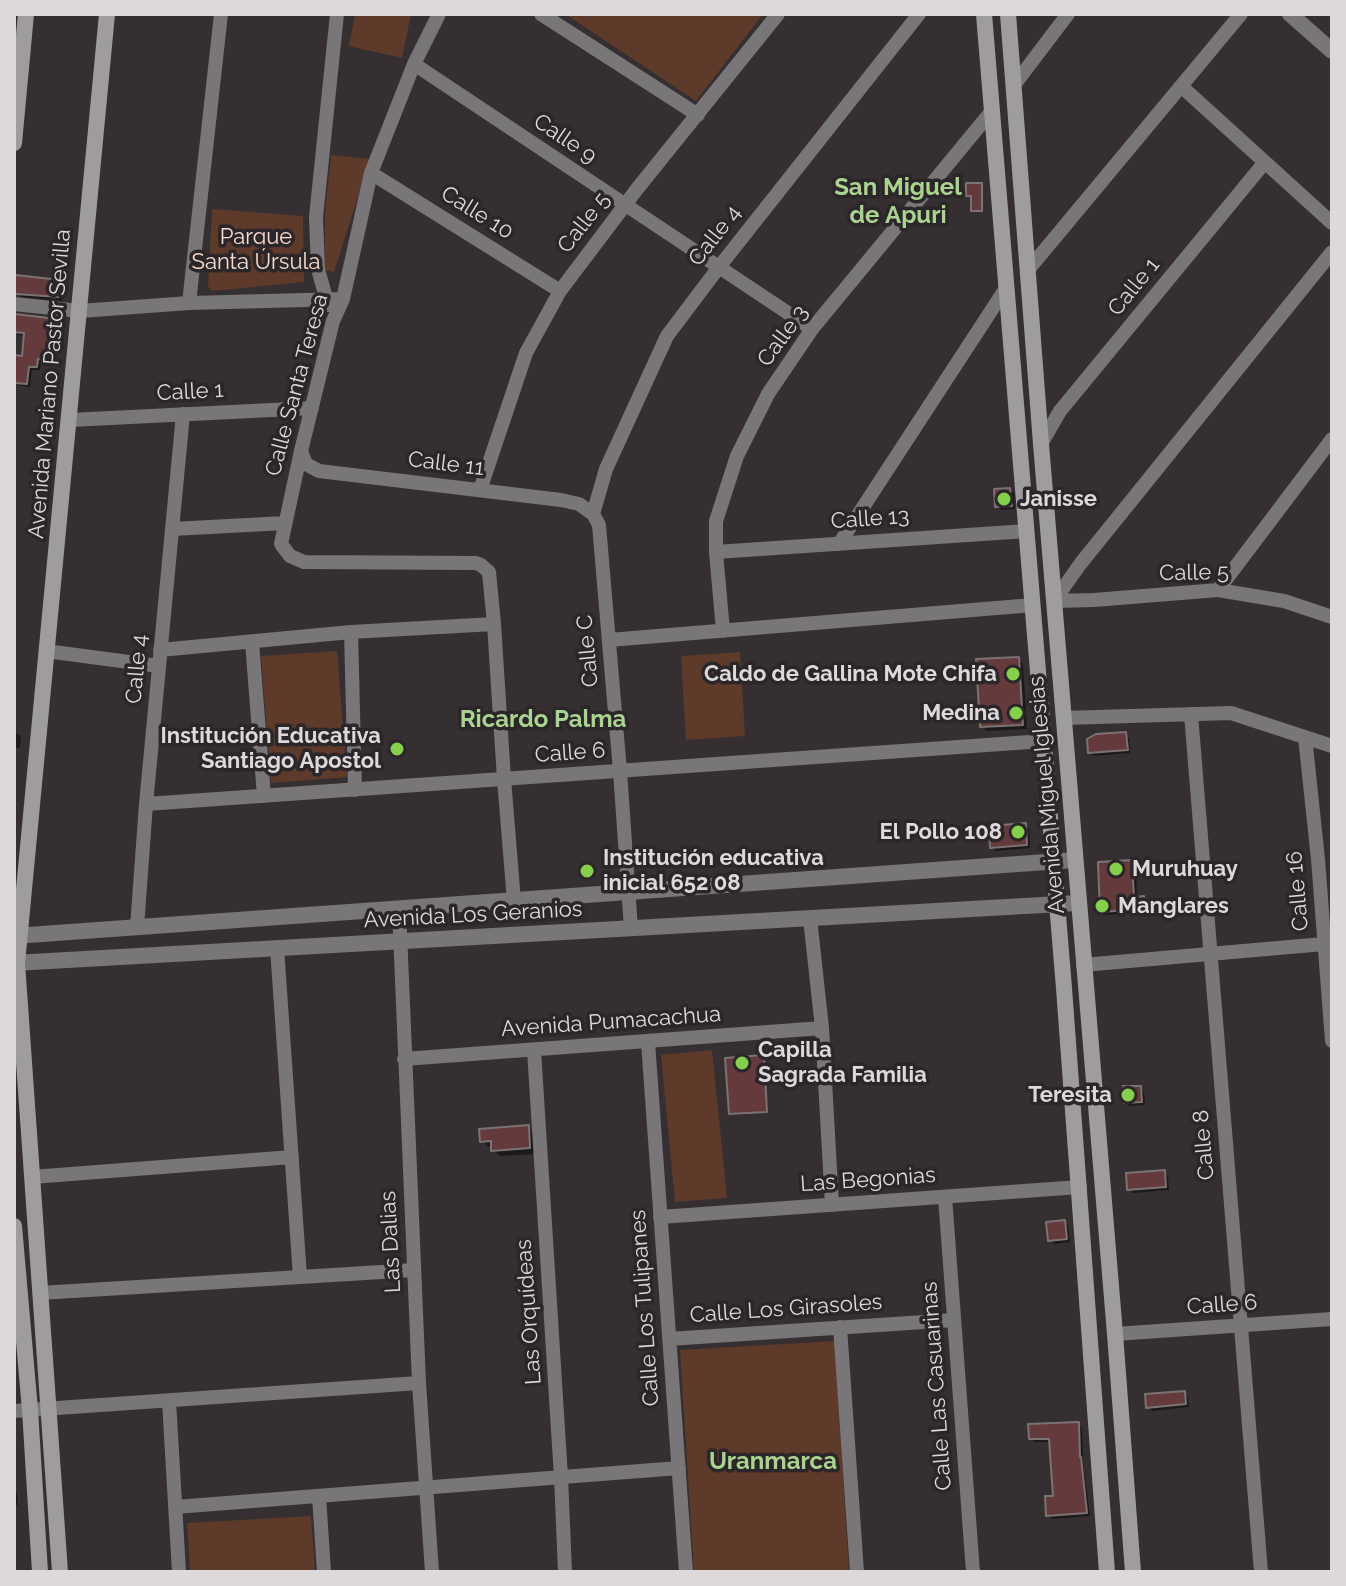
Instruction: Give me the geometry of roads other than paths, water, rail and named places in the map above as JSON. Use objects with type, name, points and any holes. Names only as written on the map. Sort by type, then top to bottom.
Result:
[{"type":"main road","points":[[14,143],[26,14]]},
{"type":"main road","name":"Avenida Mariano Pastor Sevilla","points":[[60,1572],[16,963],[107,14]]},
{"type":"main road","name":"Avenida Miguel Iglesias","points":[[984,14],[1080,1187],[1107,1572]]},
{"type":"main road","name":"Avenida Miguel Iglesias","points":[[1008,14],[1133,1572]]},
{"type":"main road","points":[[14,1226],[22,1411],[40,1572]]},
{"type":"street","points":[[189,303],[221,14]]},
{"type":"street","points":[[333,321],[318,269],[316,217],[337,14]]},
{"type":"street","name":"Calle Santa Teresa","points":[[439,14],[414,64],[371,173],[343,299],[333,321],[281,544],[290,556],[304,562],[481,565],[489,572],[494,624]]},
{"type":"street","points":[[541,14],[698,115]]},
{"type":"street","name":"Calle 5","points":[[480,490],[526,353],[560,291],[637,189],[778,14]]},
{"type":"street","name":"Calle 4","points":[[593,514],[606,469],[667,336],[919,14]]},
{"type":"street","points":[[1014,85],[1068,14]]},
{"type":"street","points":[[1028,270],[1241,14]]},
{"type":"street","points":[[1290,14],[1332,51]]},
{"type":"street","name":"Calle 9","points":[[414,64],[812,329]]},
{"type":"street","points":[[1181,86],[1332,223]]},
{"type":"street","name":"Calle 3","points":[[723,631],[716,521],[737,456],[768,394],[812,329],[991,112]]},
{"type":"street","name":"Calle 1","points":[[1041,444],[1060,411],[1265,162]]},
{"type":"street","name":"Calle 10","points":[[371,173],[560,291]]},
{"type":"street","points":[[1054,601],[1081,563],[1332,252]]},
{"type":"street","points":[[839,544],[1006,288]]},
{"type":"street","points":[[14,304],[80,311],[189,303],[343,299]]},
{"type":"street","name":"Calle 1","points":[[70,420],[312,408]]},
{"type":"street","name":"Calle 4","points":[[137,927],[183,414]]},
{"type":"street","points":[[1218,590],[1332,439]]},
{"type":"street","name":"Calle 11","points":[[301,451],[306,464],[319,471],[561,500],[579,504],[593,514]]},
{"type":"street","name":"Calle C","points":[[593,514],[599,525],[631,929]]},
{"type":"street","points":[[172,529],[285,523]]},
{"type":"street","name":"Calle 13","points":[[716,552],[1027,531]]},
{"type":"street","name":"Calle 5","points":[[1054,601],[1218,590],[1284,601],[1332,617]]},
{"type":"street","points":[[609,640],[1033,605]]},
{"type":"street","points":[[160,650],[351,632],[494,624],[514,901]]},
{"type":"street","points":[[351,632],[355,790]]},
{"type":"street","points":[[252,642],[264,796]]},
{"type":"street","points":[[46,651],[159,666]]},
{"type":"street","points":[[1063,718],[1231,713],[1332,746]]},
{"type":"street","name":"Calle 8","points":[[1191,714],[1261,1572]]},
{"type":"street","name":"Calle 16","points":[[1305,737],[1325,861],[1324,944],[1330,978],[1332,1041]]},
{"type":"street","name":"Calle 6","points":[[146,804],[1044,741]]},
{"type":"street","name":"Avenida Los Geranios","points":[[17,935],[1074,860]]},
{"type":"street","name":"Avenida Los Geranios","points":[[16,963],[1078,903]]},
{"type":"street","name":"Las Dalias","points":[[399,909],[419,1383],[432,1572]]},
{"type":"street","points":[[810,918],[822,1028],[832,1205]]},
{"type":"street","points":[[56,933],[60,961]]},
{"type":"street","points":[[1083,965],[1324,944]]},
{"type":"street","points":[[277,948],[300,1277]]},
{"type":"street","name":"Avenida Pumacachua","points":[[404,1059],[822,1028]]},
{"type":"street","name":"Calle Los Tulipanes","points":[[648,1042],[686,1572]]},
{"type":"street","name":"Las Orquídeas","points":[[534,1050],[565,1572]]},
{"type":"street","points":[[32,1177],[292,1157]]},
{"type":"street","name":"Las Begonias","points":[[660,1217],[1080,1187]]},
{"type":"street","name":"Calle Las Casuarinas","points":[[945,1197],[973,1572]]},
{"type":"street","points":[[40,1293],[414,1270]]},
{"type":"street","name":"Calle 6","points":[[1115,1334],[1332,1319]]},
{"type":"street","name":"Calle Los Girasoles","points":[[669,1339],[954,1320]]},
{"type":"street","points":[[840,1327],[857,1572]]},
{"type":"street","points":[[22,1411],[419,1383]]},
{"type":"street","points":[[169,1401],[179,1572]]},
{"type":"street","points":[[175,1507],[679,1468]]},
{"type":"street","points":[[319,1496],[324,1572]]},
{"type":"place","name":"Janisse","points":[[1004,499]]},
{"type":"place","name":"Caldo de Gallina Mote Chifa","points":[[1013,674]]},
{"type":"place","name":"Medina","points":[[1016,713]]},
{"type":"place","name":"Institución Educativa Santiago Apostol","points":[[397,749]]},
{"type":"place","name":"El Pollo 108","points":[[1018,832]]},
{"type":"place","name":"Muruhuay","points":[[1116,869]]},
{"type":"place","name":"Institución educativa inicial 652 08","points":[[587,871]]},
{"type":"place","name":"Manglares","points":[[1102,906]]},
{"type":"place","name":"Capilla Sagrada Familia","points":[[742,1063]]},
{"type":"place","name":"Teresita","points":[[1128,1095]]},
{"type":"district","name":"San Miguel de Apuri","points":[[898,202]]},
{"type":"district","name":"Ricardo Palma","points":[[543,720]]},
{"type":"district","name":"Uranmarca","points":[[773,1462]]},
{"type":"park label","name":"Parque Santa Úrsula","points":[[256,250]]}]
